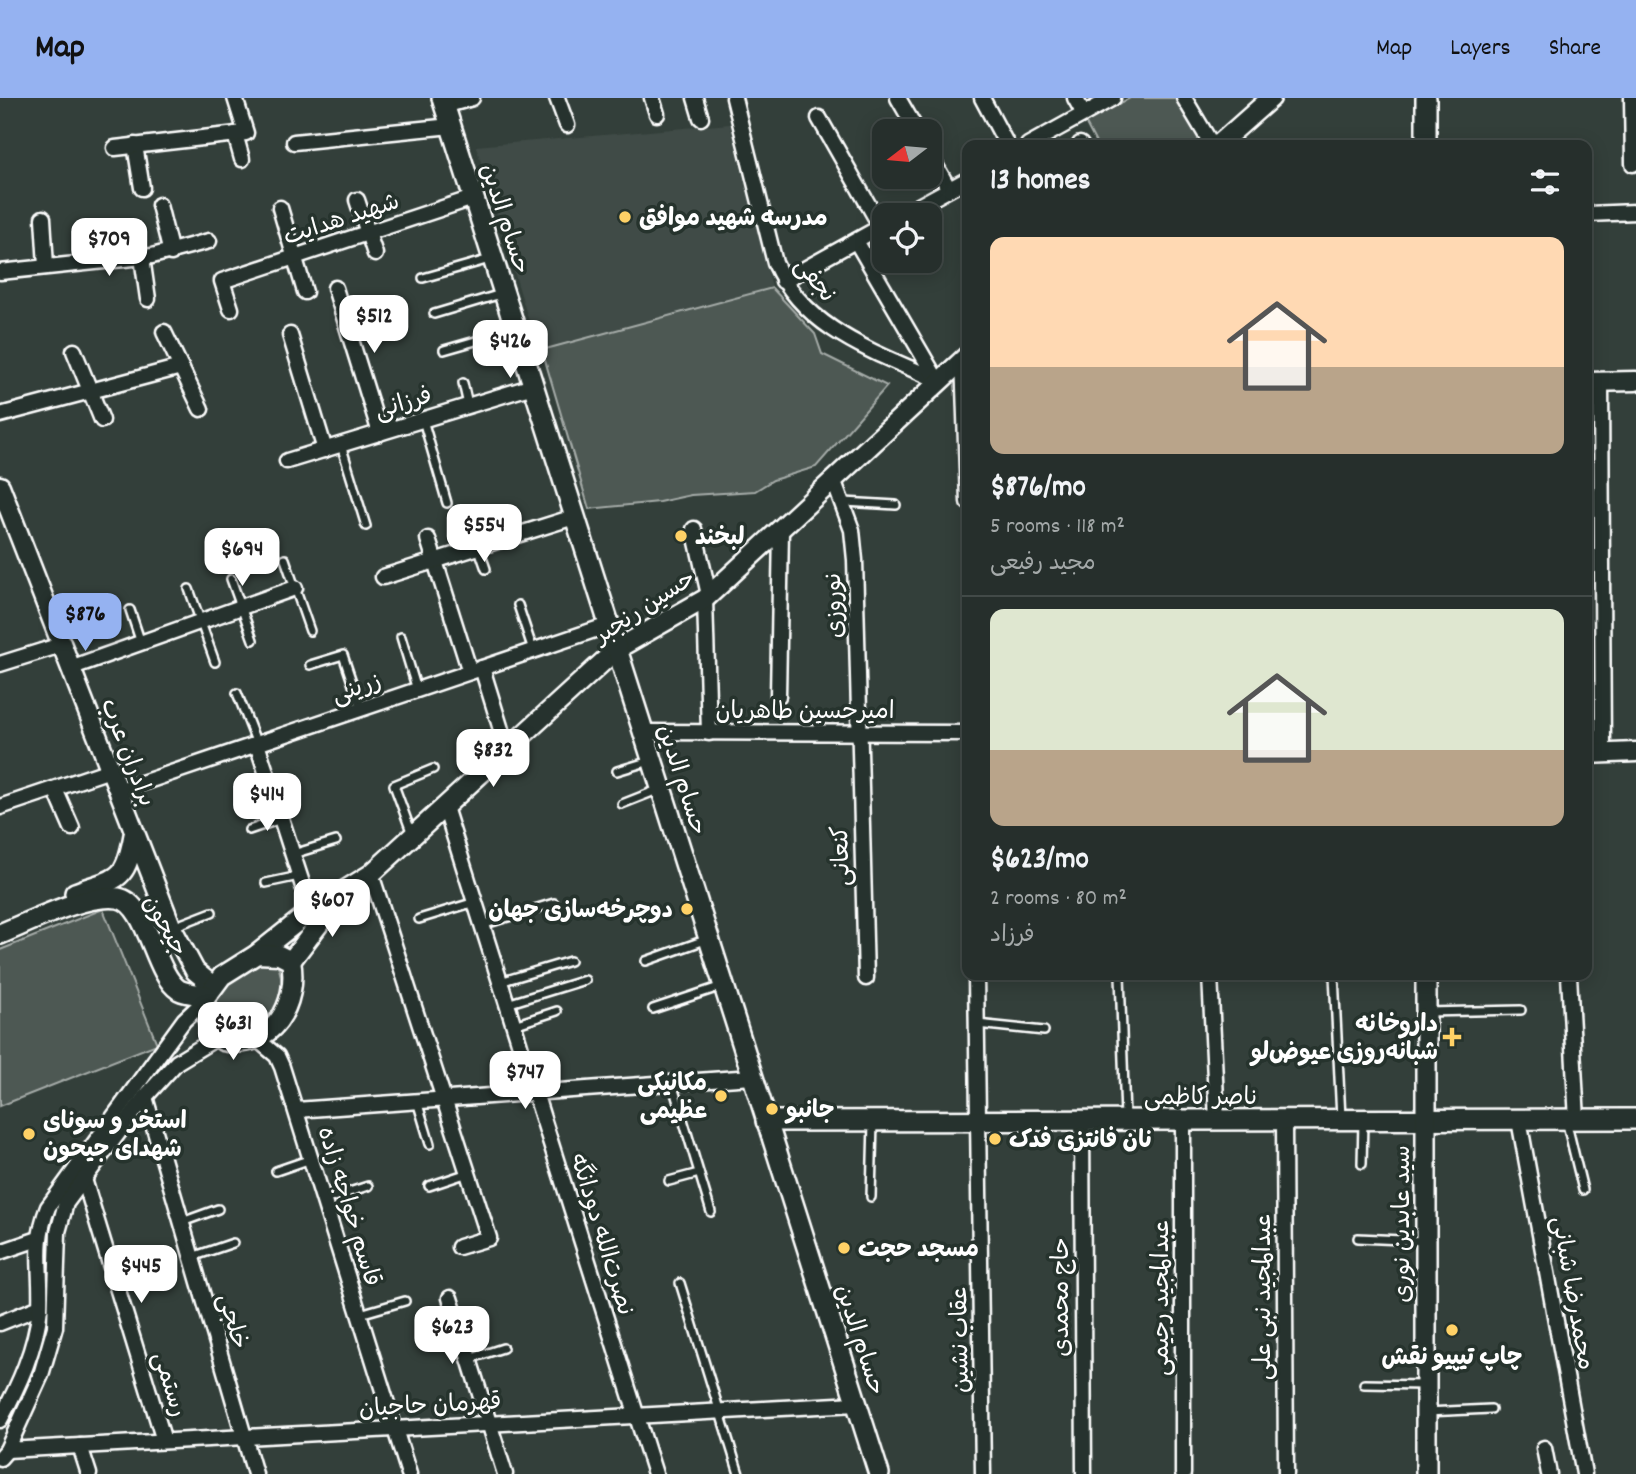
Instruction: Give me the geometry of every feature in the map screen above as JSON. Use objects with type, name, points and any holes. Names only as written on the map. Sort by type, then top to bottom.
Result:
[{"type":"main road","points":[[1426,98],[1426,140]]},
{"type":"main road","name":"حسام الدین","points":[[443,102],[878,1474]]},
{"type":"main road","name":"جیحون","points":[[0,921],[113,880],[128,865],[134,835]]},
{"type":"main road","name":"جیحون","points":[[0,934],[93,899],[123,900],[137,915],[171,982],[187,993],[207,994]]},
{"type":"main road","name":"سید عابدین نوری","points":[[1426,980],[1426,1474]]},
{"type":"main road","name":"ناصر کاظمی","points":[[766,1121],[1636,1119]]},
{"type":"street","points":[[235,98],[242,159]]},
{"type":"street","points":[[443,102],[472,98]]},
{"type":"street","points":[[557,98],[567,125]]},
{"type":"street","points":[[652,98],[657,114]]},
{"type":"street","points":[[695,98],[701,118]]},
{"type":"street","name":"نجفی","points":[[734,98],[775,263],[783,281],[803,305],[844,339],[937,380]]},
{"type":"street","points":[[898,98],[910,119]]},
{"type":"street","points":[[982,98],[1004,140]]},
{"type":"street","points":[[1075,98],[1084,114]]},
{"type":"street","points":[[1037,140],[1113,98]]},
{"type":"street","points":[[1184,98],[1209,140]]},
{"type":"street","points":[[1225,140],[1271,98]]},
{"type":"street","points":[[1632,98],[1633,164]]},
{"type":"street","points":[[819,118],[872,209]]},
{"type":"street","points":[[294,142],[451,126]]},
{"type":"street","points":[[115,148],[240,133]]},
{"type":"street","points":[[135,145],[142,188]]},
{"type":"street","points":[[942,177],[949,189]]},
{"type":"street","points":[[924,203],[962,182]]},
{"type":"street","name":"شهید هدایت","points":[[231,309],[222,281],[473,198]]},
{"type":"street","points":[[356,200],[374,254]]},
{"type":"street","points":[[159,205],[171,253]]},
{"type":"street","points":[[280,208],[305,292]]},
{"type":"street","points":[[1592,214],[1636,212]]},
{"type":"street","points":[[43,218],[46,266]]},
{"type":"street","points":[[783,281],[872,231]]},
{"type":"street","points":[[856,240],[937,380]]},
{"type":"street","points":[[0,272],[171,253],[209,241]]},
{"type":"street","points":[[142,257],[148,299]]},
{"type":"street","points":[[335,288],[380,433]]},
{"type":"street","points":[[164,332],[201,408]]},
{"type":"street","points":[[290,335],[326,450]]},
{"type":"street","points":[[74,351],[102,420]]},
{"type":"street","name":"حسین رنجبر","points":[[257,954],[311,911],[371,874],[617,649],[707,597],[962,359]]},
{"type":"street","points":[[0,415],[181,367]]},
{"type":"street","points":[[1636,381],[1594,382],[1595,753],[1636,752]]},
{"type":"street","name":"فرزانی","points":[[287,461],[533,386]]},
{"type":"street","name":"نوروزی","points":[[833,479],[844,502],[852,530],[860,733]]},
{"type":"street","name":"برادران عرب","points":[[0,486],[134,835],[172,928],[207,994]]},
{"type":"street","points":[[383,578],[574,517]]},
{"type":"street","points":[[694,529],[707,597],[709,733]]},
{"type":"street","points":[[778,695],[781,530]]},
{"type":"street","points":[[428,539],[507,749]]},
{"type":"street","points":[[70,668],[295,588]]},
{"type":"street","name":"زرینی","points":[[118,791],[609,625]]},
{"type":"street","points":[[0,664],[61,645]]},
{"type":"street","name":"امیرحسین طاهریان","points":[[643,732],[962,733]]},
{"type":"street","name":"کنعانی","points":[[860,733],[866,978]]},
{"type":"street","points":[[257,744],[311,911]]},
{"type":"street","points":[[0,807],[110,770]]},
{"type":"street","points":[[55,789],[72,828]]},
{"type":"street","name":"نصرت‌الله دودانگه","points":[[445,807],[655,1474]]},
{"type":"street","points":[[371,874],[489,1238],[459,1247]]},
{"type":"street","name":"حسین رنجبر","points":[[291,961],[342,894]]},
{"type":"street","points":[[0,1420],[5,1402],[33,1343],[40,1307],[38,1239],[48,1207],[61,1185],[184,1020],[207,994],[238,964],[257,954],[279,955],[291,961],[293,986],[288,1003],[279,1022],[257,1040],[231,1042],[218,1037],[207,1021],[207,994]]},
{"type":"street","name":"عقاب نشین","points":[[976,980],[983,1474]]},
{"type":"street","points":[[1210,980],[1217,1120]]},
{"type":"street","points":[[1569,980],[1571,1120]]},
{"type":"street","points":[[4,1454],[41,1375],[55,1327],[58,1232],[62,1214],[145,1097],[177,1062],[218,1037]]},
{"type":"street","name":"قاسم خواجه زاده","points":[[257,1040],[276,1056],[296,1110],[409,1474]]},
{"type":"street","points":[[296,1110],[752,1077]]},
{"type":"street","name":"خلجی","points":[[145,1097],[255,1474]]},
{"type":"street","name":"عبدالمجید نبی علی","points":[[1284,1120],[1286,1474]]},
{"type":"street","name":"محمدرضا شبانی","points":[[1519,1120],[1584,1474]]},
{"type":"street","name":"حاج محمدی","points":[[1082,1121],[1084,1474]]},
{"type":"street","name":"عبدالمجید رحیمی","points":[[1183,1121],[1183,1474]]},
{"type":"street","name":"رستمی","points":[[85,1179],[164,1441]]},
{"type":"street","points":[[0,1252],[38,1239]]},
{"type":"street","points":[[450,1298],[505,1474]]},
{"type":"street","points":[[0,1323],[40,1307]]},
{"type":"street","points":[[5,1402],[30,1402]]},
{"type":"street","name":"قهرمان حاجیان","points":[[4,1454],[164,1441],[856,1404]]},
{"type":"street","points":[[80,1446],[89,1474]]},
{"type":"street","points":[[1544,1448],[1549,1474]]},
{"type":"lane","points":[[423,278],[492,258]]},
{"type":"lane","points":[[435,314],[503,293]]},
{"type":"lane","points":[[444,350],[515,329]]},
{"type":"lane","points":[[463,383],[468,406]]},
{"type":"lane","points":[[423,420],[447,503]]},
{"type":"lane","points":[[341,445],[366,526]]},
{"type":"lane","points":[[844,502],[896,505]]},
{"type":"lane","points":[[468,517],[486,569]]},
{"type":"lane","points":[[285,559],[310,631]]},
{"type":"lane","points":[[231,579],[253,640]]},
{"type":"lane","points":[[190,589],[215,662]]},
{"type":"lane","points":[[518,605],[533,651]]},
{"type":"lane","points":[[130,610],[141,643]]},
{"type":"lane","points":[[401,637],[417,690]]},
{"type":"lane","points":[[310,666],[343,655],[361,709]]},
{"type":"lane","points":[[237,692],[257,744]]},
{"type":"lane","points":[[617,771],[651,760]]},
{"type":"lane","points":[[413,837],[394,785],[433,769]]},
{"type":"lane","points":[[622,804],[660,789]]},
{"type":"lane","points":[[249,830],[281,818]]},
{"type":"lane","points":[[292,855],[336,841]]},
{"type":"lane","points":[[266,883],[299,876]]},
{"type":"lane","points":[[419,919],[475,902]]},
{"type":"lane","points":[[482,925],[554,903]]},
{"type":"lane","points":[[172,928],[212,912]]},
{"type":"lane","points":[[646,961],[708,939]]},
{"type":"lane","points":[[500,982],[570,961]]},
{"type":"lane","points":[[508,1004],[585,980]]},
{"type":"lane","points":[[1120,980],[1125,1120]]},
{"type":"lane","points":[[1334,980],[1341,1120]]},
{"type":"lane","points":[[653,1009],[722,985]]},
{"type":"lane","points":[[1426,1012],[1521,1010]]},
{"type":"lane","points":[[514,1025],[557,1011]]},
{"type":"lane","points":[[977,1024],[1044,1031]]},
{"type":"lane","points":[[672,1083],[711,1212]]},
{"type":"lane","points":[[417,1101],[430,1144]]},
{"type":"lane","points":[[1362,1164],[1363,1120]]},
{"type":"lane","points":[[1571,1120],[1583,1190]]},
{"type":"lane","points":[[871,1197],[873,1121]]},
{"type":"lane","points":[[276,1171],[311,1159]]},
{"type":"lane","points":[[429,1186],[468,1173]]},
{"type":"lane","points":[[669,1181],[699,1173]]},
{"type":"lane","points":[[324,1200],[368,1186]]},
{"type":"lane","points":[[182,1222],[218,1209]]},
{"type":"lane","points":[[1358,1238],[1426,1241]]},
{"type":"lane","points":[[192,1257],[233,1243]]},
{"type":"lane","points":[[680,1283],[739,1474]]},
{"type":"lane","points":[[360,1314],[405,1301]]},
{"type":"lane","points":[[469,1359],[503,1348]]},
{"type":"lane","points":[[1364,1384],[1426,1385]]},
{"type":"lane","points":[[1426,1412],[1491,1409]]},
{"type":"shaded area","points":[[1130,98],[1179,98],[1201,138],[1094,140],[1085,122]]},
{"type":"shaded area","name":"مدرسه شهید موافق","points":[[730,124],[772,288],[538,351],[476,146]]},
{"type":"shaded area","points":[[772,288],[815,334],[822,354],[887,386],[816,467],[773,480],[755,491],[691,495],[659,502],[589,509],[542,350]]},
{"type":"shaded area","points":[[103,909],[157,1044],[0,1106],[0,950]]},
{"type":"shaded area","points":[[273,961],[278,966],[281,992],[273,1018],[267,1026],[251,1037],[229,1034],[218,1021],[214,1009],[216,996],[222,986],[245,968]]},
{"type":"place","name":"مدرسه شهید موافق","points":[[625,217]]},
{"type":"place","name":"لبخند","points":[[681,536]]},
{"type":"place","name":"دوچرخه‌سازی جهان","points":[[687,909]]},
{"type":"place","name":"داروخانه شبانه‌روزی عیوض‌لو","points":[[1452,1037]]},
{"type":"place","name":"مکانیکی عظیمی","points":[[721,1096]]},
{"type":"place","name":"جانبو","points":[[772,1109]]},
{"type":"place","name":"استخر و سونای شهدای جیحون","points":[[29,1134]]},
{"type":"place","name":"نان فانتزی فدک","points":[[995,1139]]},
{"type":"place","name":"مسجد حجت","points":[[844,1248]]},
{"type":"place","name":"چاپ تیپیو نقش","points":[[1452,1330]]}]
